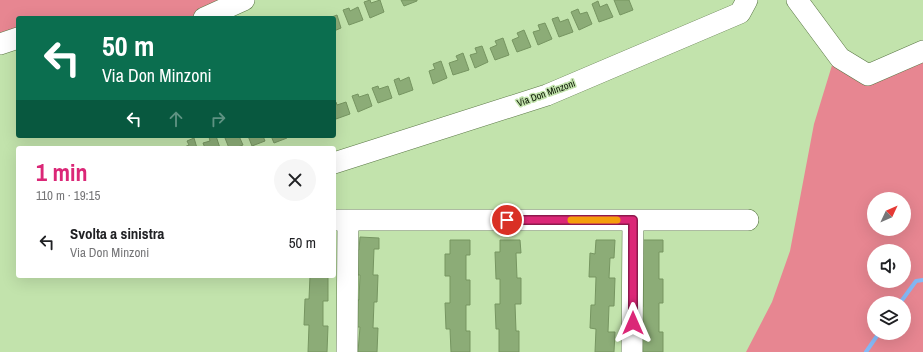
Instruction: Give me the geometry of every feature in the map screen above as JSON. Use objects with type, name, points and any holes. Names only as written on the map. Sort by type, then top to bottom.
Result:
[{"type":"street","points":[[208,16],[244,0]]},
{"type":"street","name":"Via Don Minzoni","points":[[336,162],[547,94],[740,13],[747,0]]},
{"type":"street","points":[[797,0],[840,58],[868,75],[923,51]]},
{"type":"street","points":[[0,44],[16,39]]},
{"type":"street","points":[[347,352],[341,220],[748,220]]},
{"type":"street","points":[[632,352],[633,220]]},
{"type":"shaded area","points":[[0,0],[255,0],[225,16],[16,16],[16,49],[0,52]]},
{"type":"shaded area","points":[[923,55],[923,352],[746,352],[772,302],[790,251],[814,124],[833,62],[864,75]]},
{"type":"building","points":[[370,0],[371,3],[380,0],[384,12],[370,18],[364,2]]},
{"type":"building","points":[[401,0],[417,0],[417,1],[404,6]]},
{"type":"building","points":[[614,0],[629,0],[633,10],[620,15]]},
{"type":"building","points":[[598,1],[600,7],[607,4],[613,17],[599,22],[592,4]]},
{"type":"building","points":[[358,7],[363,20],[349,25],[343,10],[349,8],[350,11]]},
{"type":"building","points":[[578,9],[580,14],[587,12],[592,24],[579,30],[571,12]]},
{"type":"building","points":[[337,15],[341,28],[336,30],[336,16],[334,16]]},
{"type":"building","points":[[558,17],[560,22],[568,19],[573,32],[559,37],[552,19]]},
{"type":"building","points":[[545,23],[552,39],[538,45],[533,32],[540,30],[538,25]]},
{"type":"building","points":[[524,30],[531,47],[517,52],[512,40],[519,37],[517,33]]},
{"type":"building","points":[[503,38],[509,55],[495,60],[490,48],[497,45],[495,41]]},
{"type":"building","points":[[482,46],[488,62],[475,68],[470,55],[477,53],[475,48]]},
{"type":"building","points":[[463,53],[469,70],[453,75],[449,63],[458,60],[456,56]]},
{"type":"building","points":[[441,61],[447,78],[433,84],[429,71],[435,69],[433,64]]},
{"type":"building","points":[[409,77],[413,90],[399,95],[394,80],[399,78],[400,81]]},
{"type":"building","points":[[378,86],[379,89],[388,86],[392,98],[378,103],[372,88]]},
{"type":"building","points":[[358,94],[359,97],[368,94],[372,106],[358,112],[352,96]]},
{"type":"building","points":[[336,102],[337,105],[346,102],[350,114],[336,119]]},
{"type":"building","points":[[194,138],[196,146],[187,146],[189,145],[187,141]]},
{"type":"building","points":[[209,138],[217,138],[219,146],[204,146],[203,143],[210,141]]},
{"type":"building","points":[[225,138],[240,138],[243,145],[240,146],[228,146]]},
{"type":"building","points":[[249,138],[264,138],[265,141],[252,146]]},
{"type":"building","points":[[272,138],[287,138],[274,143]]},
{"type":"building","points":[[360,237],[379,238],[379,249],[374,249],[373,275],[378,275],[377,302],[374,302],[373,328],[378,328],[377,352],[358,352],[360,327],[353,327],[354,300],[359,300],[360,275],[354,275],[355,250],[359,250]]},
{"type":"building","points":[[450,240],[470,240],[470,255],[466,255],[466,280],[470,280],[470,305],[466,305],[466,331],[470,331],[470,352],[451,352],[450,329],[446,329],[445,303],[450,303],[450,276],[445,276],[445,254],[450,254]]},
{"type":"building","points":[[500,240],[520,240],[521,253],[516,253],[517,278],[521,278],[521,304],[515,304],[516,331],[519,331],[519,352],[499,352],[499,329],[496,329],[495,304],[500,304],[500,279],[496,279],[495,252],[500,252]]},
{"type":"building","points":[[596,240],[615,240],[614,258],[610,258],[609,278],[615,278],[614,306],[609,306],[608,332],[615,332],[614,352],[595,352],[596,329],[590,328],[591,305],[595,305],[596,277],[589,277],[590,253],[595,254]]},
{"type":"building","points":[[643,240],[663,240],[663,252],[659,252],[659,279],[663,279],[663,303],[659,303],[659,332],[663,332],[663,352],[643,352],[639,306],[643,307],[643,280],[639,280],[639,254],[643,254]]},
{"type":"building","points":[[310,278],[328,278],[328,301],[323,301],[323,326],[328,326],[327,352],[308,352],[309,325],[304,325],[305,299],[309,299]]},
{"type":"waterway","points":[[905,296],[916,281],[923,280]]},
{"type":"waterway","points":[[866,352],[874,340]]},
{"type":"slow traffic","points":[[571,220],[617,220]]},
{"type":"route","points":[[507,220],[633,220],[633,323]]}]
